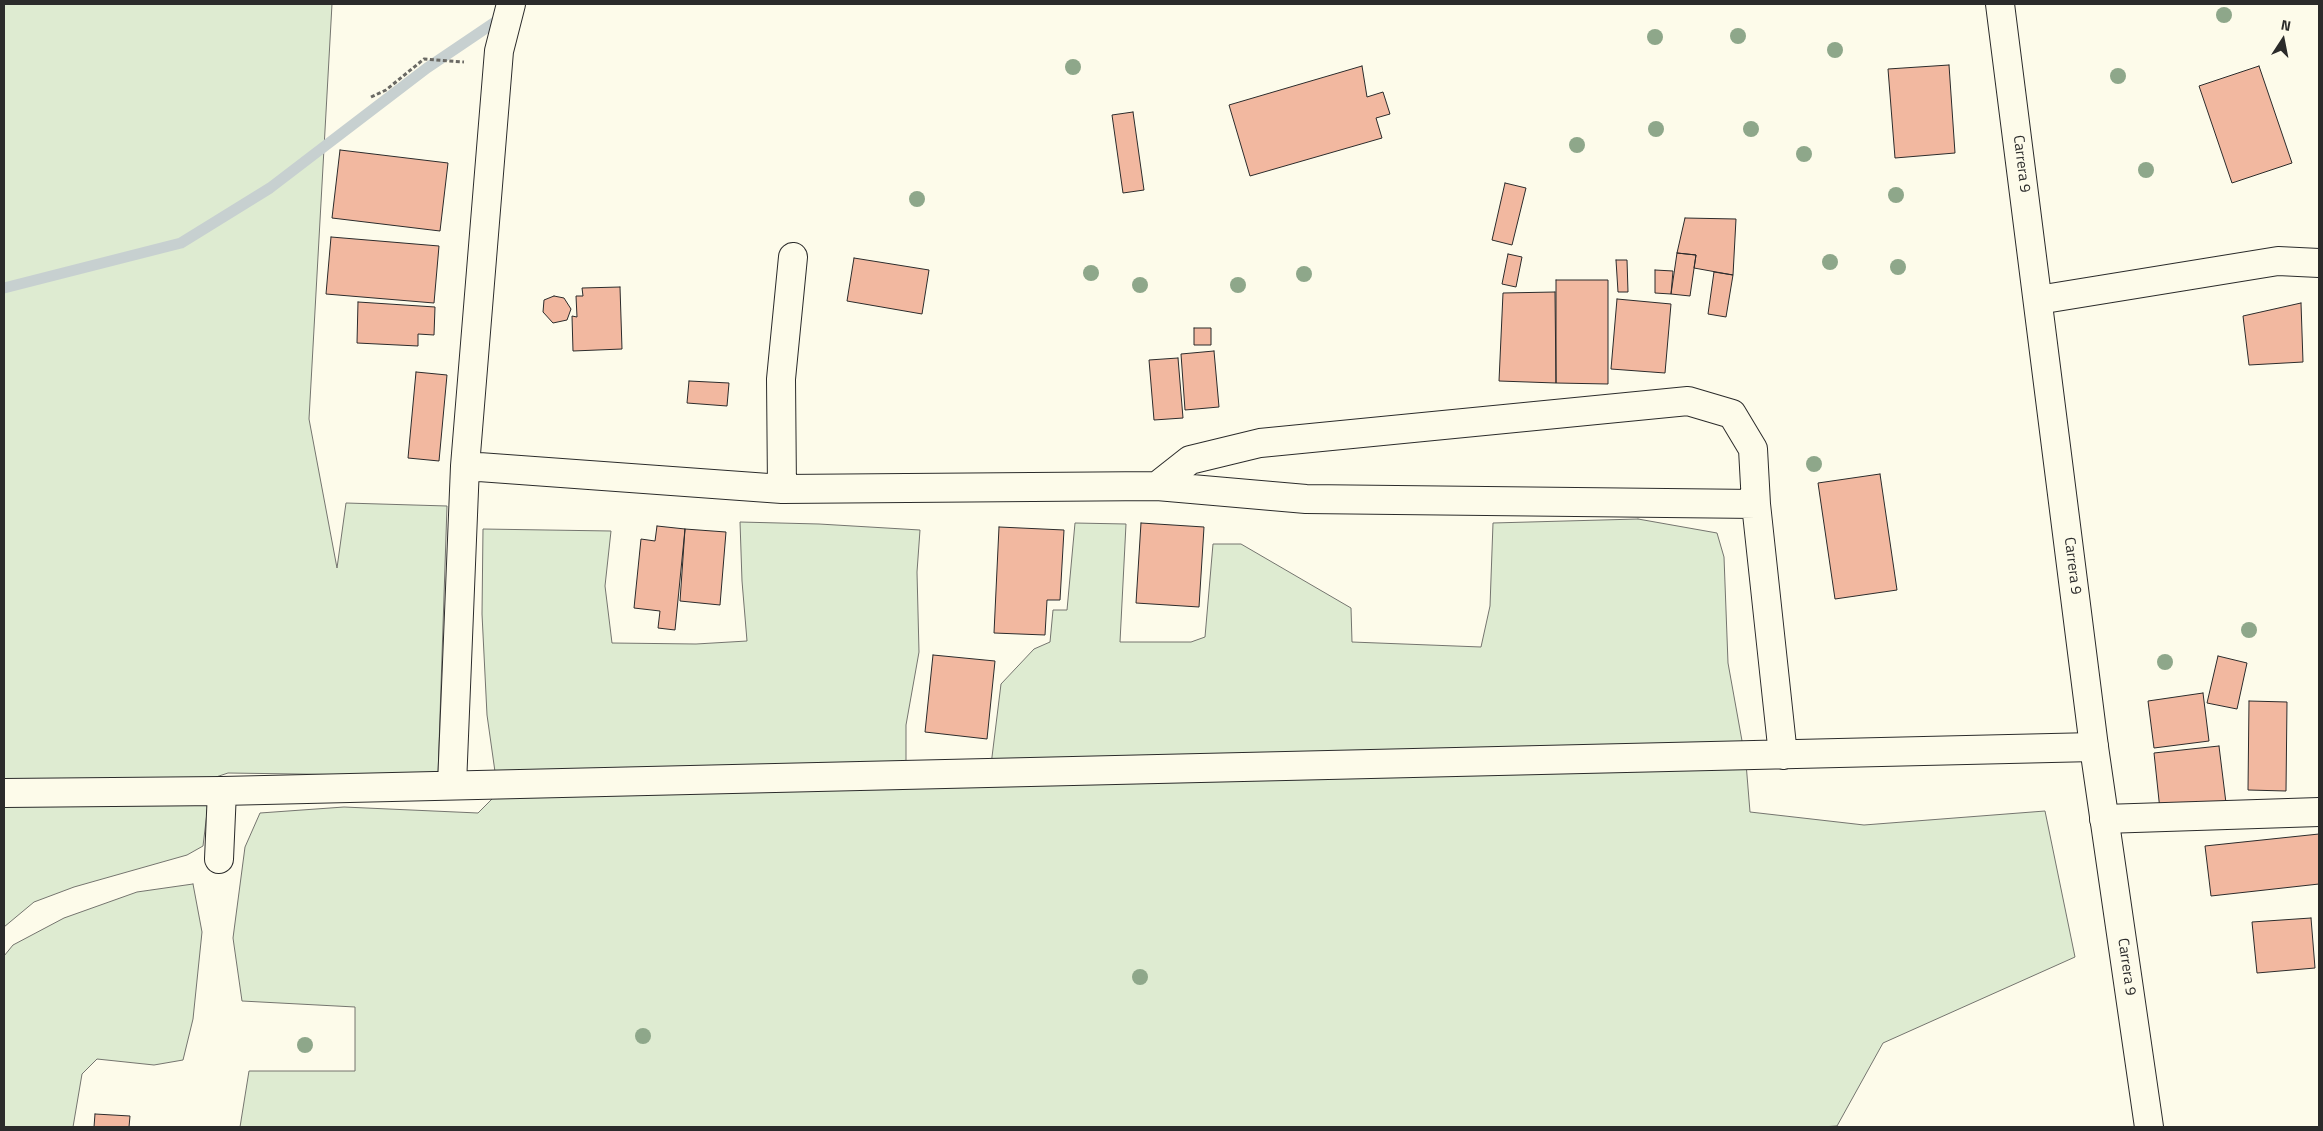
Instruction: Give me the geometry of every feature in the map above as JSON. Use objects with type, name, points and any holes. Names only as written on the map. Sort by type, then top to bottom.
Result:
[{"type":"main road","points":[[452,785],[465,466],[499,51],[511,4]]},
{"type":"main road","name":"Carrera 9","points":[[2000,4],[2094,747],[2149,1127]]},
{"type":"main road","points":[[782,489],[781,379],[793,257]]},
{"type":"main road","points":[[2038,300],[2278,260],[2319,264]]},
{"type":"main road","points":[[1157,486],[1190,460],[1260,443],[1688,401],[1732,414],[1753,449],[1756,504],[1783,755]]},
{"type":"main road","points":[[465,466],[782,489],[1157,486],[1306,499],[1756,504]]},
{"type":"main road","points":[[4,793],[222,791],[2094,747]]},
{"type":"main road","points":[[219,859],[222,791]]},
{"type":"main road","points":[[2104,819],[2319,812]]},
{"type":"path","points":[[371,97],[386,90],[424,59],[473,63],[499,51]]},
{"type":"green space","points":[[4,4],[332,4],[309,419],[337,568],[346,503],[447,506],[438,776],[228,773],[216,777],[209,796],[203,846],[187,855],[74,887],[34,902],[4,927]]},
{"type":"green space","points":[[1638,519],[1717,533],[1724,557],[1728,663],[1746,763],[1750,812],[1864,825],[2045,811],[2075,957],[1883,1043],[1837,1126],[240,1127],[249,1071],[355,1071],[355,1007],[242,1001],[233,938],[245,847],[260,813],[344,807],[478,813],[498,793],[487,715],[482,614],[483,529],[611,531],[605,586],[612,643],[696,644],[747,641],[740,522],[819,524],[920,530],[917,572],[919,652],[906,725],[906,761],[991,765],[1001,684],[1034,649],[1050,642],[1053,610],[1067,610],[1075,523],[1126,524],[1120,642],[1191,642],[1205,637],[1213,544],[1241,544],[1351,608],[1352,642],[1481,647],[1490,606],[1493,523]]},
{"type":"green space","points":[[193,884],[202,932],[193,1019],[183,1060],[154,1065],[97,1059],[82,1074],[73,1127],[4,1127],[4,956],[13,945],[64,918],[137,892]]},
{"type":"building","points":[[1949,65],[1955,153],[1895,158],[1888,69]]},
{"type":"building","points":[[1362,66],[1367,97],[1383,92],[1390,114],[1376,118],[1382,138],[1250,176],[1229,105]]},
{"type":"building","points":[[2259,66],[2292,163],[2232,183],[2199,86]]},
{"type":"building","points":[[1133,112],[1144,190],[1123,193],[1112,115]]},
{"type":"building","points":[[340,150],[448,163],[440,231],[332,218]]},
{"type":"building","points":[[1505,183],[1526,188],[1512,245],[1492,240]]},
{"type":"building","points":[[1685,218],[1736,219],[1733,275],[1694,268],[1696,255],[1677,253]]},
{"type":"building","points":[[331,237],[439,246],[434,303],[326,294]]},
{"type":"building","points":[[1677,253],[1696,255],[1690,296],[1671,294]]},
{"type":"building","points":[[1508,254],[1522,257],[1516,287],[1502,284]]},
{"type":"building","points":[[854,258],[929,270],[922,314],[847,301]]},
{"type":"building","points":[[1616,260],[1627,260],[1628,292],[1618,292]]},
{"type":"building","points":[[1655,270],[1673,271],[1671,294],[1655,293]]},
{"type":"building","points":[[1714,272],[1733,275],[1726,317],[1708,314]]},
{"type":"building","points":[[1556,280],[1608,280],[1608,384],[1556,383]]},
{"type":"building","points":[[620,287],[622,349],[573,351],[572,316],[577,317],[576,296],[583,296],[582,288]]},
{"type":"building","points":[[1555,292],[1556,383],[1499,381],[1503,293]]},
{"type":"building","points":[[554,296],[564,298],[571,309],[567,320],[553,323],[543,312],[544,300]]},
{"type":"building","points":[[1617,299],[1671,304],[1665,373],[1611,369]]},
{"type":"building","points":[[358,302],[435,307],[434,335],[418,334],[418,346],[357,343]]},
{"type":"building","points":[[2301,303],[2303,362],[2249,365],[2243,316]]},
{"type":"building","points":[[1194,328],[1211,328],[1211,345],[1194,345]]},
{"type":"building","points":[[1214,351],[1219,407],[1185,410],[1181,354]]},
{"type":"building","points":[[1178,358],[1183,418],[1154,420],[1149,360]]},
{"type":"building","points":[[416,372],[447,375],[439,461],[408,458]]},
{"type":"building","points":[[689,381],[729,383],[727,406],[687,403]]},
{"type":"building","points":[[1880,474],[1897,590],[1835,599],[1818,483]]},
{"type":"building","points":[[1141,523],[1204,527],[1199,607],[1136,603]]},
{"type":"building","points":[[657,526],[685,529],[675,630],[658,628],[660,611],[634,608],[641,539],[655,541]]},
{"type":"building","points":[[999,527],[1064,530],[1060,600],[1047,600],[1045,635],[994,633]]},
{"type":"building","points":[[685,529],[726,532],[720,605],[680,601]]},
{"type":"building","points":[[933,655],[995,661],[987,739],[925,732]]},
{"type":"building","points":[[2218,656],[2247,663],[2237,709],[2207,703]]},
{"type":"building","points":[[2203,693],[2209,741],[2154,748],[2148,701]]},
{"type":"building","points":[[2249,701],[2287,702],[2286,791],[2248,790]]},
{"type":"building","points":[[2219,746],[2226,803],[2160,810],[2154,753]]},
{"type":"building","points":[[2319,834],[2319,884],[2211,896],[2205,846]]},
{"type":"building","points":[[2311,918],[2315,968],[2257,973],[2252,922]]},
{"type":"building","points":[[95,1114],[130,1116],[129,1127],[94,1127]]},
{"type":"waterway","points":[[4,288],[181,243],[270,188],[427,68],[504,16]]}]
